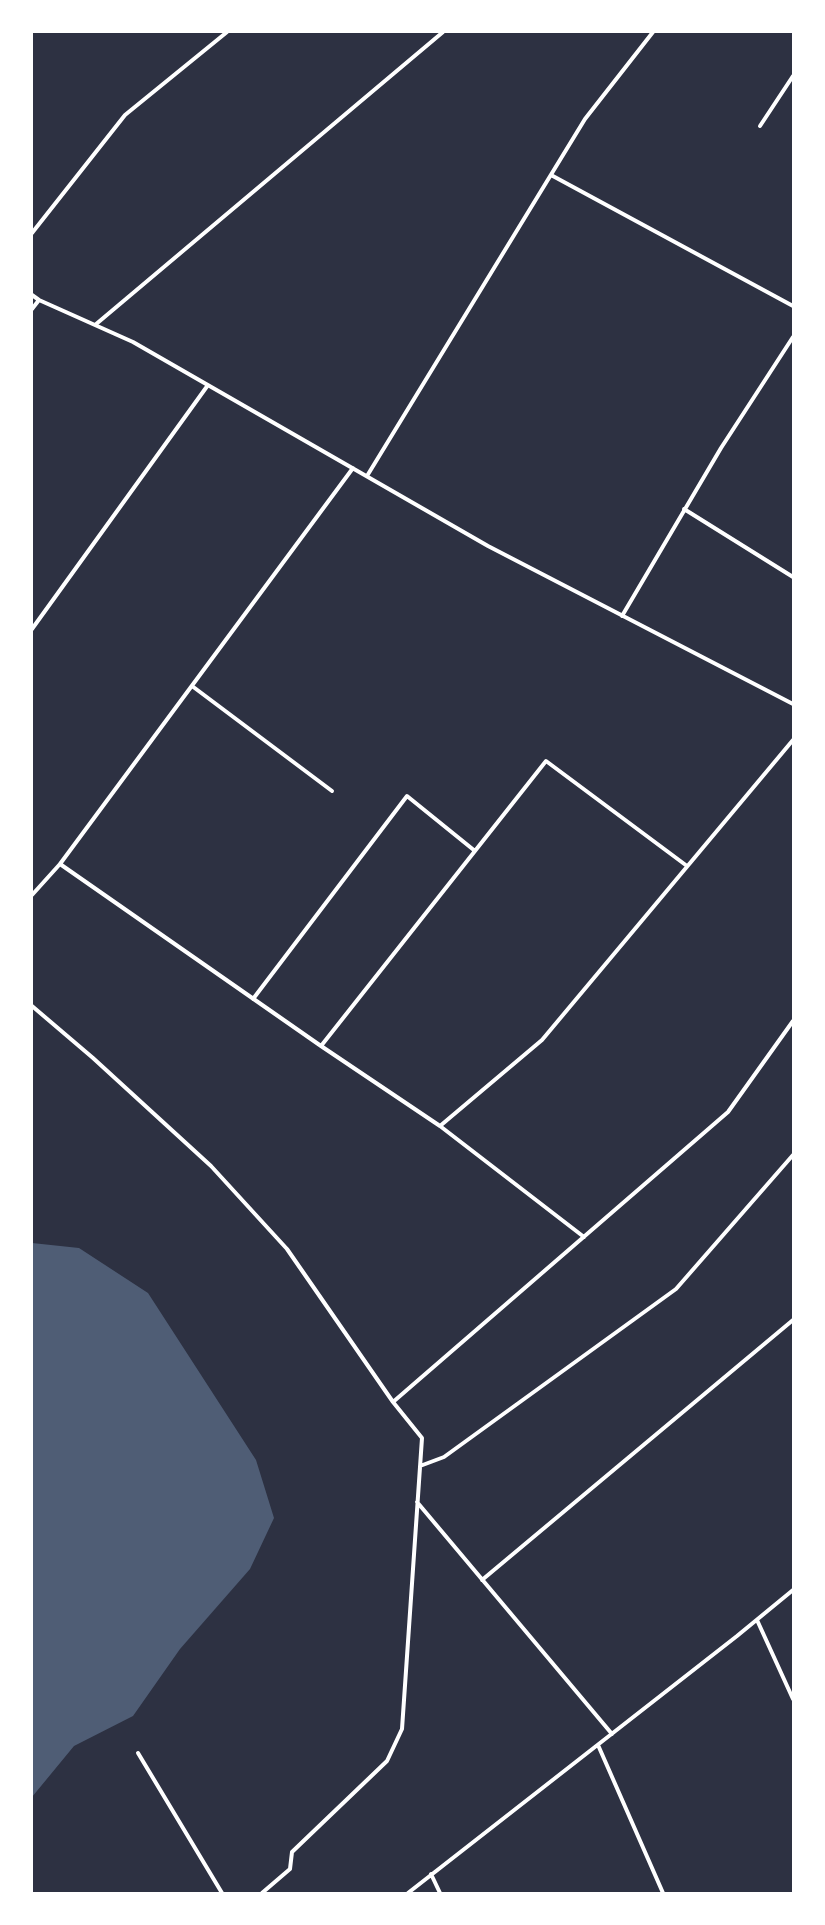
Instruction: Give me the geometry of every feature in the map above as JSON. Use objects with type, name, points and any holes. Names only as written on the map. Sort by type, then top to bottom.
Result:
[{"type":"street","points":[[32,233],[125,115],[227,32]]},
{"type":"street","points":[[96,325],[443,32]]},
{"type":"street","points":[[368,476],[585,119],[653,32]]},
{"type":"street","points":[[760,126],[793,76]]},
{"type":"street","points":[[551,175],[793,306]]},
{"type":"street","points":[[32,295],[39,300],[133,342],[488,546],[793,704]]},
{"type":"street","points":[[32,309],[39,300]]},
{"type":"street","points":[[622,616],[721,448],[793,337]]},
{"type":"street","points":[[32,629],[208,385]]},
{"type":"street","points":[[32,895],[60,864],[353,468]]},
{"type":"street","points":[[684,509],[793,576]]},
{"type":"street","points":[[192,686],[332,791]]},
{"type":"street","points":[[440,1126],[542,1040],[793,740]]},
{"type":"street","points":[[321,1046],[546,761],[687,866]]},
{"type":"street","points":[[253,999],[407,796],[475,851]]},
{"type":"street","points":[[60,864],[321,1046],[440,1126],[584,1237]]},
{"type":"street","points":[[32,1006],[93,1058],[211,1166],[272,1232],[287,1249],[393,1402],[422,1438],[402,1728],[387,1761],[292,1852],[290,1869],[262,1893]]},
{"type":"street","points":[[393,1402],[728,1112],[793,1021]]},
{"type":"street","points":[[420,1466],[444,1457],[676,1289],[793,1155]]},
{"type":"street","points":[[482,1580],[793,1320]]},
{"type":"street","points":[[417,1502],[612,1734]]},
{"type":"street","points":[[408,1893],[757,1620],[793,1590]]},
{"type":"street","points":[[757,1620],[793,1699]]},
{"type":"street","points":[[598,1745],[663,1893]]},
{"type":"street","points":[[138,1753],[222,1893]]},
{"type":"street","points":[[431,1874],[440,1893]]},
{"type":"water","points":[[32,1243],[79,1248],[148,1293],[256,1460],[274,1518],[250,1569],[180,1649],[133,1716],[74,1746],[32,1797]]}]
